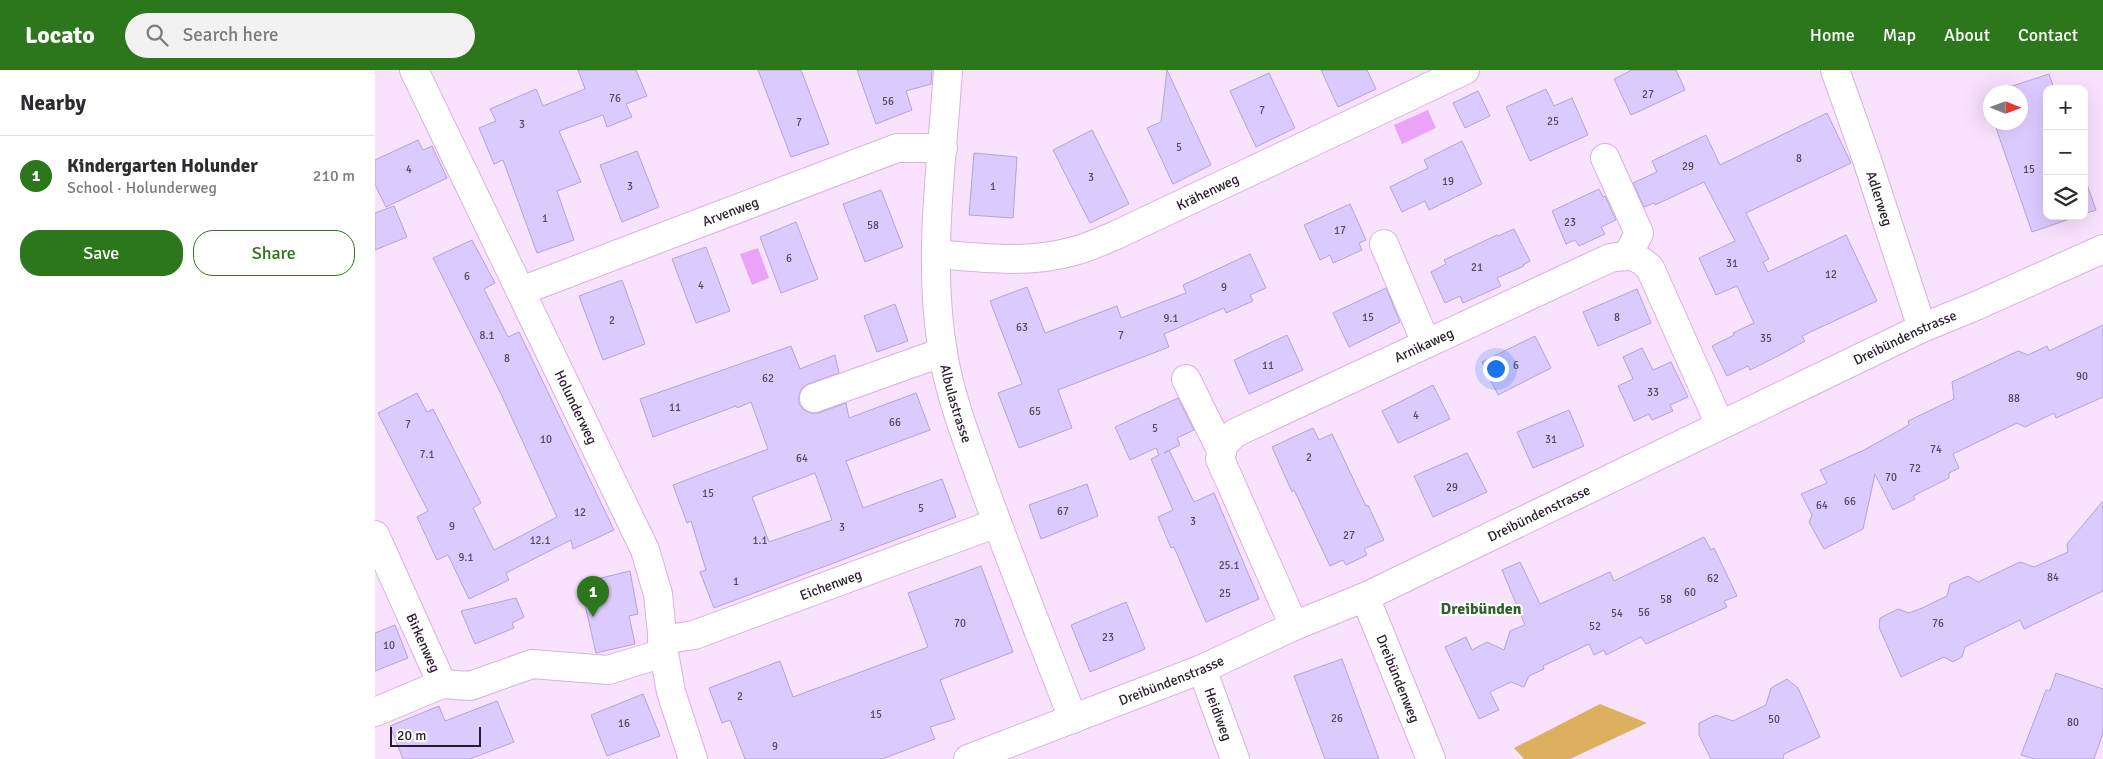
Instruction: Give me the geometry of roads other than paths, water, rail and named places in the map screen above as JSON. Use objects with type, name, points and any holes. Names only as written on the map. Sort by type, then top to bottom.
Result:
[{"type":"street","name":"Holunderweg","points":[[414,70],[645,550],[658,594],[663,646],[671,692],[693,759]]},
{"type":"street","name":"Albulastrasse","points":[[949,70],[936,254],[939,319],[951,395],[997,523],[1073,719]]},
{"type":"street","name":"Krähenweg","points":[[936,254],[996,259],[1029,259],[1075,251],[1114,236],[1465,70]]},
{"type":"street","name":"Adlerweg","points":[[1835,70],[1867,160],[1922,328]]},
{"type":"street","name":"Arvenweg","points":[[521,291],[897,148],[943,148]]},
{"type":"street","points":[[1605,158],[1639,232],[1628,255],[1639,258],[1650,268],[1720,425]]},
{"type":"street","points":[[1384,244],[1426,344]]},
{"type":"street","name":"Dreibündenstrasse","points":[[968,759],[1202,669],[1294,626],[1365,597],[1922,328],[2103,250]]},
{"type":"street","name":"Arnikaweg","points":[[1222,452],[1224,444],[1235,433],[1610,258],[1628,255]]},
{"type":"street","points":[[815,398],[943,352]]},
{"type":"street","points":[[1186,379],[1222,452],[1220,459],[1294,626]]},
{"type":"street","name":"Eichenweg","points":[[442,684],[470,686],[532,664],[608,670],[663,646],[997,523]]},
{"type":"street","name":"Birkenweg","points":[[375,535],[442,684],[375,712]]},
{"type":"street","name":"Dreibündenweg","points":[[1365,597],[1431,759]]},
{"type":"street","name":"Heidiweg","points":[[1202,669],[1235,759]]},
{"type":"place","name":"Kindergarten Holunder","points":[[593,617]]},
{"type":"district","name":"Dreibünden","points":[[1481,609]]}]
